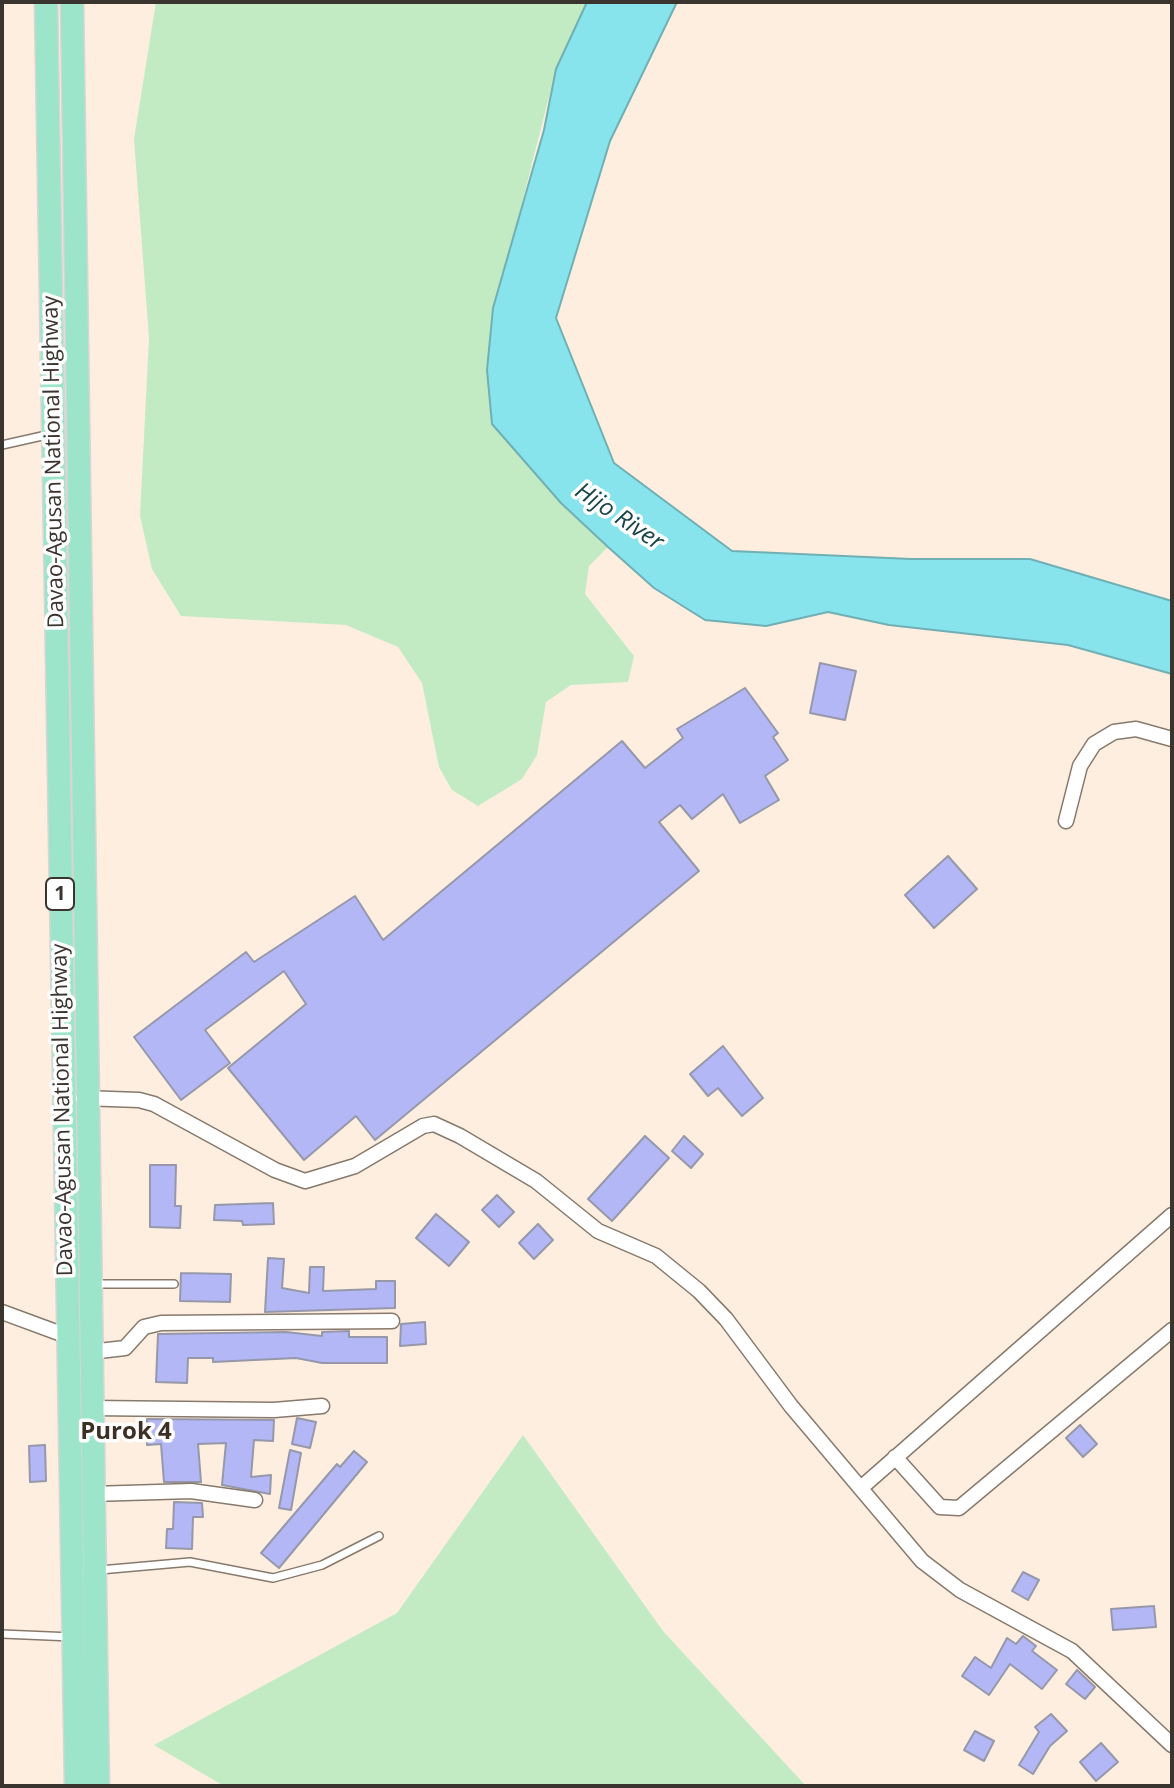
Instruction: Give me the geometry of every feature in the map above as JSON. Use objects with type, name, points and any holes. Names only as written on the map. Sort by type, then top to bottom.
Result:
[{"type":"highway","name":"Davao-Agusan National Highway","points":[[46,2],[53,433],[74,1098],[89,1284],[94,1571],[84,1637],[76,1786]]},
{"type":"highway","name":"Davao-Agusan National Highway","points":[[72,2],[74,1098],[67,1336],[84,1637],[98,1786]]},
{"type":"street","points":[[1066,821],[1080,766],[1094,744],[1114,732],[1136,729],[1172,739]]},
{"type":"street","points":[[74,1098],[139,1100],[154,1104],[275,1170],[305,1181],[355,1166],[423,1126],[444,1127],[536,1181],[598,1231],[656,1256],[699,1291],[726,1319],[791,1406],[931,1569],[960,1590],[1072,1651],[1172,1745]]},
{"type":"street","points":[[862,1487],[1172,1215]]},
{"type":"street","points":[[2,1312],[67,1336]]},
{"type":"street","points":[[90,1352],[125,1348],[144,1327],[161,1323],[392,1321]]},
{"type":"street","points":[[895,1457],[940,1507],[959,1508],[1172,1330]]},
{"type":"street","points":[[91,1408],[274,1410],[322,1406]]},
{"type":"street","points":[[92,1494],[191,1491],[255,1500]]},
{"type":"lane","points":[[2,445],[53,433]]},
{"type":"lane","points":[[89,1284],[174,1284]]},
{"type":"lane","points":[[94,1571],[190,1562],[273,1578],[322,1565],[379,1536]]},
{"type":"lane","points":[[2,1634],[84,1637]]},
{"type":"green space","points":[[156,2],[587,2],[556,69],[510,250],[561,503],[608,547],[589,566],[585,594],[634,656],[628,682],[571,685],[546,702],[537,755],[522,779],[478,806],[452,790],[439,767],[422,683],[398,647],[346,625],[181,616],[152,569],[140,516],[149,338],[134,139]]},
{"type":"green space","points":[[523,1435],[663,1631],[806,1786],[224,1786],[154,1745],[397,1613]]},
{"type":"water","name":"Hijo River","points":[[587,2],[677,2],[610,141],[556,318],[614,463],[732,551],[911,559],[1030,559],[1172,601],[1172,674],[1068,645],[889,625],[828,612],[766,626],[705,620],[654,588],[608,547],[561,503],[492,424],[487,370],[493,308],[544,130],[556,69]]},
{"type":"building","points":[[820,663],[856,671],[845,720],[810,713]]},
{"type":"building","points":[[745,688],[778,733],[773,737],[788,760],[765,776],[779,800],[740,823],[723,794],[692,819],[680,805],[659,822],[699,871],[375,1140],[356,1116],[304,1160],[228,1068],[306,1004],[284,971],[205,1030],[230,1063],[181,1100],[134,1037],[246,952],[254,962],[355,896],[383,940],[622,741],[645,768],[683,738],[677,729]]},
{"type":"building","points":[[948,856],[977,889],[934,928],[905,895]]},
{"type":"building","points":[[723,1046],[763,1098],[742,1116],[718,1088],[708,1096],[690,1074]]},
{"type":"building","points":[[645,1136],[669,1158],[612,1221],[588,1199]]},
{"type":"building","points":[[684,1136],[703,1154],[691,1168],[672,1151]]},
{"type":"building","points":[[150,1165],[176,1165],[175,1206],[181,1206],[180,1228],[150,1227]]},
{"type":"building","points":[[497,1195],[514,1212],[499,1227],[482,1210]]},
{"type":"building","points":[[273,1203],[274,1224],[243,1225],[242,1221],[214,1220],[215,1205]]},
{"type":"building","points":[[436,1214],[469,1242],[449,1266],[416,1238]]},
{"type":"building","points":[[538,1224],[553,1240],[534,1259],[519,1243]]},
{"type":"building","points":[[268,1258],[284,1259],[282,1288],[309,1293],[310,1267],[324,1267],[323,1291],[376,1289],[376,1281],[395,1281],[395,1308],[265,1312]]},
{"type":"building","points":[[181,1273],[231,1274],[230,1302],[180,1301]]},
{"type":"building","points":[[425,1322],[426,1344],[400,1346],[401,1324]]},
{"type":"building","points":[[349,1331],[349,1337],[387,1337],[387,1363],[322,1363],[296,1358],[213,1362],[213,1358],[188,1358],[187,1383],[156,1382],[158,1334],[286,1332],[322,1336],[322,1332]]},
{"type":"building","points":[[297,1418],[316,1422],[310,1448],[292,1444]]},
{"type":"building","points":[[147,1419],[274,1420],[273,1441],[254,1440],[251,1477],[271,1475],[270,1494],[222,1485],[226,1443],[198,1444],[201,1482],[164,1482],[161,1444],[147,1445]]},
{"type":"building","points":[[1080,1425],[1097,1444],[1083,1457],[1066,1438]]},
{"type":"building","points":[[45,1445],[46,1481],[30,1482],[29,1446]]},
{"type":"building","points":[[290,1450],[301,1453],[291,1510],[279,1508]]},
{"type":"building","points":[[354,1451],[367,1462],[279,1568],[261,1553],[337,1464],[340,1467]]},
{"type":"building","points":[[174,1502],[202,1503],[203,1517],[193,1517],[192,1549],[166,1548],[167,1529],[173,1529]]},
{"type":"building","points":[[1023,1572],[1039,1580],[1028,1600],[1012,1591]]},
{"type":"building","points":[[1154,1606],[1156,1627],[1113,1630],[1111,1609]]},
{"type":"building","points":[[1023,1636],[1036,1646],[1032,1651],[1057,1670],[1042,1689],[1010,1664],[989,1695],[962,1676],[975,1657],[991,1668],[1007,1638],[1016,1644]]},
{"type":"building","points":[[1077,1670],[1095,1687],[1085,1699],[1066,1684]]},
{"type":"building","points":[[1051,1714],[1067,1731],[1050,1746],[1033,1774],[1019,1765],[1039,1732],[1035,1727]]},
{"type":"building","points":[[975,1731],[994,1741],[984,1761],[964,1750]]},
{"type":"building","points":[[1101,1743],[1118,1762],[1096,1781],[1080,1762]]},
{"type":"district","name":"Purok 4","points":[[126,1432]]}]
